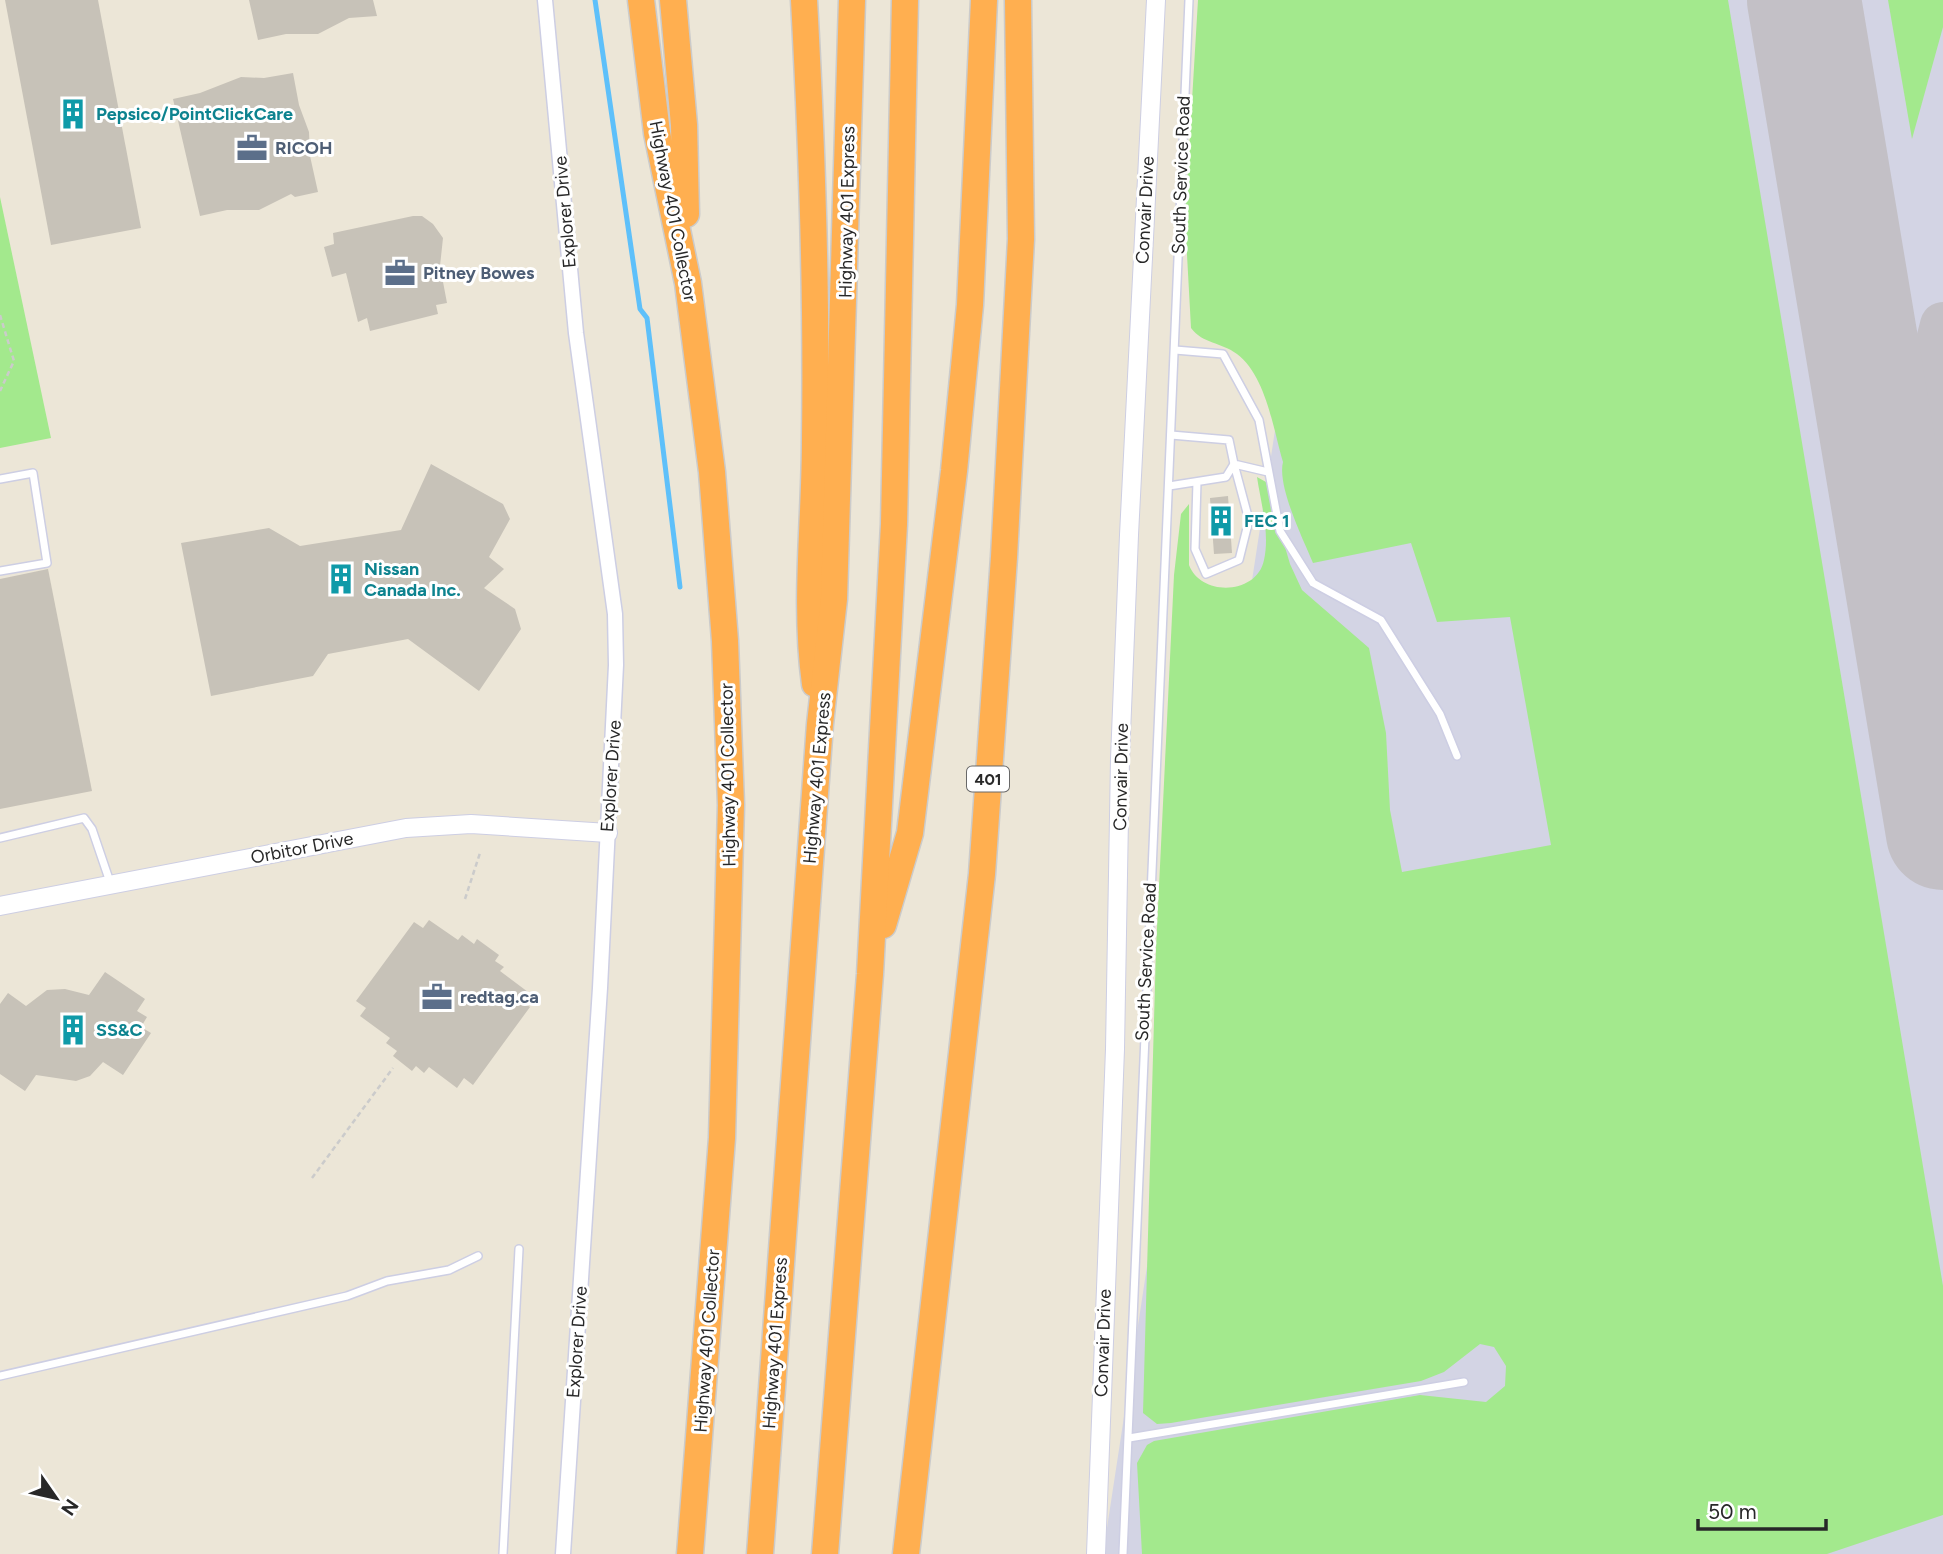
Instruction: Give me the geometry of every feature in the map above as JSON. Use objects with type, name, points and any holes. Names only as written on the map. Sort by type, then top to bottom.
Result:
[{"type":"highway","name":"Highway 401 Collector","points":[[641,0],[657,133],[688,282],[712,472],[725,640],[731,805],[722,1138],[690,1554]]},
{"type":"highway","points":[[673,0],[684,125],[688,282]]},
{"type":"highway","points":[[804,0],[811,123],[815,440],[809,642],[820,724]]},
{"type":"highway","name":"Highway 401 Express","points":[[760,1554],[820,724],[834,599],[840,473],[852,0]]},
{"type":"highway","points":[[825,1554],[870,974],[894,524],[905,0]]},
{"type":"highway","points":[[870,974],[910,833],[952,485],[970,305],[984,0]]},
{"type":"highway","name":"401","points":[[906,1554],[982,874],[996,681],[1021,239],[1018,0]]},
{"type":"street","name":"Explorer Drive","points":[[545,0],[576,333],[615,614],[615,738],[563,1554]]},
{"type":"street","name":"Convair Drive","points":[[1096,1554],[1115,1049],[1125,647],[1156,0]]},
{"type":"street","name":"Orbitor Drive","points":[[0,906],[406,828],[471,824],[608,833]]},
{"type":"lane","name":"South Service Road","points":[[1123,1554],[1141,1073],[1189,0]]},
{"type":"lane","points":[[1175,350],[1223,354],[1259,420],[1280,531],[1313,583],[1381,620],[1440,714],[1457,756]]},
{"type":"lane","points":[[1171,435],[1229,440],[1249,520],[1239,560],[1206,574],[1195,549],[1197,482]]},
{"type":"lane","points":[[1234,464],[1268,472]]},
{"type":"lane","points":[[1169,486],[1226,477],[1234,464]]},
{"type":"lane","points":[[0,479],[33,473],[47,562],[0,571]]},
{"type":"lane","points":[[0,838],[84,818],[92,829],[111,886]]},
{"type":"lane","points":[[503,1554],[519,1249]]},
{"type":"lane","points":[[0,1376],[347,1296],[387,1281],[449,1270],[478,1256]]},
{"type":"lane","points":[[1129,1438],[1464,1382]]},
{"type":"path","points":[[0,315],[14,361],[0,391]]},
{"type":"path","points":[[466,900],[480,853]]},
{"type":"path","points":[[312,1178],[393,1068]]},
{"type":"shaded area","points":[[1269,0],[1943,0],[1943,1554],[1103,1554],[1296,293]]},
{"type":"green space","points":[[1198,0],[1728,0],[1943,1286],[1943,1515],[1827,1554],[1142,1554],[1137,1463],[1147,1445],[1154,1441],[1420,1395],[1486,1402],[1505,1386],[1506,1366],[1494,1347],[1480,1344],[1444,1372],[1421,1381],[1171,1423],[1157,1424],[1143,1413],[1156,949],[1174,575],[1181,514],[1189,504],[1189,565],[1195,575],[1216,587],[1240,585],[1259,572],[1264,560],[1265,529],[1257,477],[1266,482],[1290,564],[1302,590],[1369,648],[1386,733],[1390,810],[1402,872],[1551,845],[1510,617],[1437,622],[1411,543],[1313,563],[1287,498],[1283,462],[1272,419],[1255,375],[1237,354],[1201,337],[1191,328],[1185,218]]},
{"type":"green space","points":[[1888,0],[1943,0],[1943,27],[1912,139]]},
{"type":"green space","points":[[0,197],[51,438],[0,448]]},
{"type":"building","name":"Pepsico/PointClickCare","points":[[5,0],[98,0],[141,228],[51,245]]},
{"type":"building","points":[[249,0],[373,0],[377,16],[349,18],[318,34],[286,34],[258,40]]},
{"type":"building","points":[[293,73],[299,105],[309,132],[310,156],[318,192],[295,197],[291,194],[259,210],[227,210],[200,216],[173,99],[200,93],[241,77],[264,78]]},
{"type":"building","points":[[422,216],[433,224],[443,238],[440,266],[447,303],[436,305],[438,314],[370,331],[367,318],[358,322],[346,273],[332,277],[324,247],[334,244],[333,233]]},
{"type":"building","name":"Nissan Canada Inc.","points":[[431,464],[503,504],[510,519],[489,557],[504,569],[484,588],[515,609],[521,629],[479,691],[408,639],[328,654],[313,676],[211,696],[181,543],[269,528],[300,546],[401,530]]},
{"type":"building","name":"FEC 1","points":[[1228,496],[1232,553],[1214,554],[1210,498]]},
{"type":"building","points":[[48,569],[92,791],[0,809],[0,579]]},
{"type":"building","points":[[429,920],[458,940],[462,935],[474,944],[477,939],[499,955],[495,961],[504,967],[500,971],[528,992],[521,1001],[530,1007],[473,1085],[464,1078],[457,1088],[429,1067],[424,1073],[416,1066],[412,1071],[393,1056],[397,1051],[386,1043],[390,1038],[360,1016],[366,1008],[356,1001],[414,922],[423,928]]},
{"type":"building","name":"SS&C","points":[[105,972],[145,999],[137,1011],[147,1017],[141,1027],[151,1033],[123,1075],[103,1062],[90,1076],[76,1081],[36,1075],[25,1091],[0,1074],[0,1004],[8,993],[26,1006],[47,990],[65,989],[89,995]]},
{"type":"waterway","points":[[595,0],[640,309],[647,318],[680,587]]},
{"type":"taxiway","points":[[1926,731],[1919,578],[1920,476],[1924,425],[1943,325]]},
{"type":"runway","points":[[1804,0],[1943,833]]},
{"type":"place","name":"Pepsico/PointClickCare","points":[[73,114]]},
{"type":"place","name":"RICOH","points":[[252,148]]},
{"type":"place","name":"Pitney Bowes","points":[[400,273]]},
{"type":"place","name":"FEC 1","points":[[1221,521]]},
{"type":"place","name":"Nissan Canada Inc.","points":[[341,579]]},
{"type":"place","name":"redtag.ca","points":[[437,997]]},
{"type":"place","name":"SS&C","points":[[73,1030]]}]
